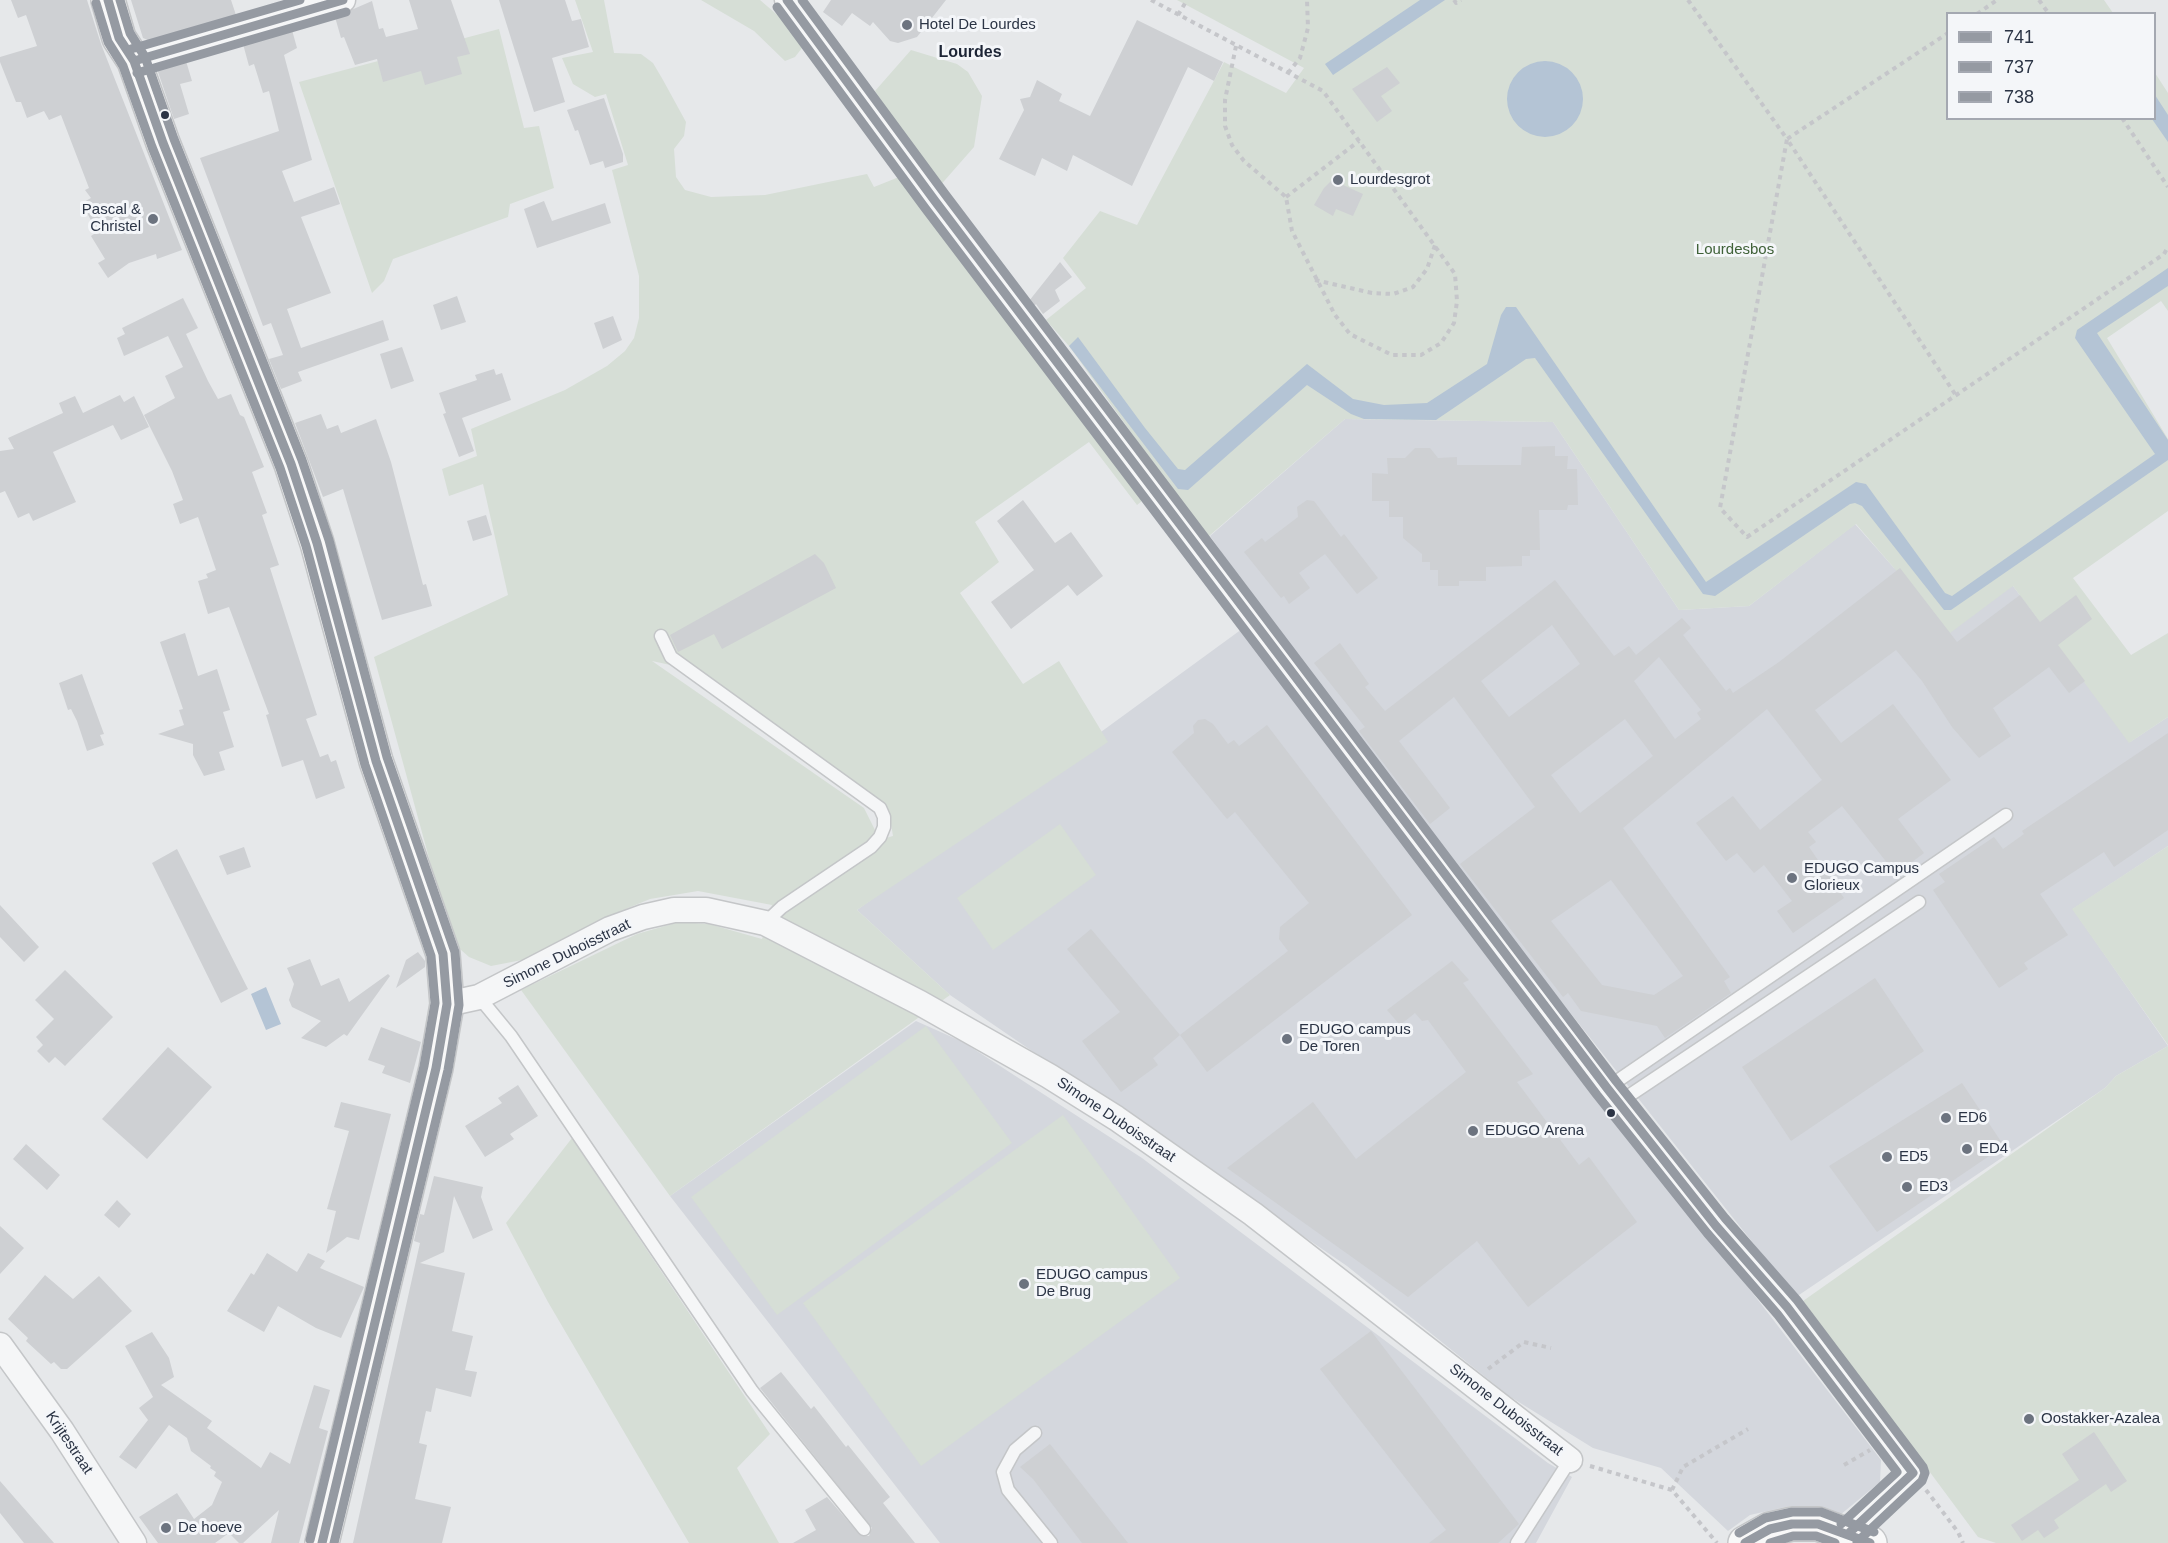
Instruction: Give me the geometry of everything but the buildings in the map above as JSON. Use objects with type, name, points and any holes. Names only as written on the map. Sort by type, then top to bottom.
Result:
[{"type":"street","points":[[108,0],[120,38],[134,61],[162,143],[291,464],[320,554],[376,761],[443,954],[447,1004],[436,1068],[321,1543]]},
{"type":"street","points":[[134,61],[343,0]]},
{"type":"street","points":[[787,0],[949,220],[1613,1095],[1716,1226],[1787,1307],[1913,1473],[1859,1538],[1818,1524],[1792,1524],[1770,1529],[1745,1543]]},
{"type":"street","name":"Simone Duboisstraat","points":[[447,1004],[479,997],[610,929],[643,917],[674,910],[706,910],[765,923],[920,1003],[1049,1076],[1116,1118],[1253,1214],[1570,1460]]},
{"type":"street","name":"Krijtestraat","points":[[0,1345],[62,1431],[125,1539]]},
{"type":"lane","points":[[661,636],[671,657],[880,808],[884,817],[884,827],[880,837],[871,847],[782,908],[765,923]]},
{"type":"lane","points":[[1613,1095],[2006,815]]},
{"type":"lane","points":[[1613,1095],[1919,902]]},
{"type":"lane","points":[[479,997],[511,1036],[752,1391],[864,1529]]},
{"type":"lane","points":[[1035,1434],[1015,1449],[1003,1472],[1008,1490],[1051,1543]]},
{"type":"lane","points":[[1517,1543],[1570,1460]]},
{"type":"path","points":[[1151,0],[1323,91],[1455,274],[1454,323],[1441,344],[1421,355],[1392,355],[1350,334],[1315,280],[1292,231],[1286,197],[1244,161],[1232,146],[1225,126],[1225,100],[1236,46]]},
{"type":"path","points":[[1178,15],[1187,0]]},
{"type":"path","points":[[1288,73],[1300,58],[1308,28],[1307,0]]},
{"type":"path","points":[[1454,0],[1456,3],[1461,0]]},
{"type":"path","points":[[1688,0],[1786,140],[1955,394]]},
{"type":"path","points":[[1980,12],[1997,0]]},
{"type":"path","points":[[1946,34],[1786,140],[1720,508],[1747,537],[2164,254],[2168,247]]},
{"type":"path","points":[[2123,120],[2168,187]]},
{"type":"path","points":[[1286,197],[1359,141]]},
{"type":"path","points":[[1315,280],[1393,294],[1413,287],[1427,269],[1435,244]]},
{"type":"path","points":[[1471,1382],[1524,1342],[1551,1348]]},
{"type":"path","points":[[1717,1543],[1672,1490],[1683,1467],[1748,1429]]},
{"type":"path","points":[[1844,1465],[1870,1449]]},
{"type":"path","name":"Simone Duboisstraat","points":[[1570,1460],[1672,1490]]},
{"type":"path","points":[[1913,1473],[1958,1532],[1963,1543]]},
{"type":"shaded area","name":"EDUGO Campus Glorieux","points":[[1345,419],[1553,422],[1679,610],[1749,606],[1855,524],[1894,568],[2013,586],[2130,742],[2168,717],[2168,846],[2073,909],[2168,1046],[2116,1076],[2105,1088],[1796,1297],[1425,830],[1304,669],[1210,536]]},
{"type":"shaded area","name":"EDUGO campus De Toren","points":[[1242,629],[1881,1460],[1880,1482],[1840,1515],[1822,1507],[1790,1506],[1750,1515],[1728,1531],[1661,1468],[1593,1448],[1509,1396],[1347,1266],[950,995],[857,910]]},
{"type":"shaded area","name":"EDUGO campus De Brug","points":[[916,1021],[963,1042],[1142,1158],[1548,1463],[1572,1477],[1536,1543],[940,1543],[670,1196]]},
{"type":"green space","points":[[575,0],[604,0],[614,53],[641,54],[653,63],[663,80],[686,122],[684,136],[674,149],[676,177],[685,190],[711,197],[765,195],[867,174],[874,187],[899,177],[1012,327],[1148,496],[1137,505],[1089,442],[975,522],[999,562],[960,593],[1023,684],[1059,661],[1108,742],[857,910],[950,995],[670,1196],[521,990],[637,934],[679,922],[709,924],[762,939],[772,905],[698,891],[650,899],[604,918],[522,960],[491,966],[469,957],[452,942],[374,657],[508,595],[483,484],[449,496],[442,469],[477,456],[471,429],[565,390],[607,366],[625,351],[634,338],[639,318],[639,276],[612,170],[628,165],[606,94],[595,97],[573,84],[562,58],[593,52]],"holes":[[[652,661],[698,671],[881,803],[889,812],[893,836],[886,838],[875,830],[864,808]]]},
{"type":"green space","points":[[701,0],[760,0],[796,31],[802,48],[795,57],[785,61],[754,31]]},
{"type":"green space","name":"Lourdesbos","points":[[1177,0],[2104,0],[2112,12],[1946,12],[1946,120],[2156,120],[2156,75],[2168,93],[2168,311],[2161,301],[2107,338],[2168,439],[2168,511],[2073,578],[2131,655],[2168,633],[2168,717],[2129,743],[2013,586],[1950,633],[1856,524],[1749,606],[1679,610],[1553,422],[1345,419],[1209,536],[1181,502],[1069,346],[1046,320],[1086,288],[1063,258],[1100,211],[1137,225],[1224,62],[1286,93],[1304,68]]},
{"type":"green space","points":[[499,29],[524,128],[539,126],[554,188],[510,204],[508,217],[393,259],[384,281],[372,293],[299,82]]},
{"type":"green space","points":[[911,50],[957,64],[968,72],[982,96],[974,147],[938,188],[875,91]]},
{"type":"green space","points":[[1060,824],[1096,875],[993,950],[957,898]]},
{"type":"green space","points":[[2168,846],[2168,1045],[2072,909]]},
{"type":"green space","points":[[926,1026],[1012,1143],[777,1315],[691,1197]]},
{"type":"green space","name":"Oostakker-Azalea","points":[[2168,1046],[2168,1543],[1996,1543],[1978,1537],[1803,1301],[2105,1088],[2116,1076]]},
{"type":"green space","points":[[1063,1115],[1180,1278],[921,1466],[803,1303]]},
{"type":"green space","points":[[572,1138],[770,1434],[737,1468],[779,1543],[689,1543],[548,1302],[506,1223]]},
{"type":"water","points":[[1420,0],[1445,0],[1333,75],[1325,64]]},
{"type":"water","points":[[1545,61],[1559,64],[1572,72],[1580,85],[1583,99],[1580,113],[1572,126],[1559,134],[1545,137],[1531,134],[1518,126],[1510,113],[1507,99],[1510,85],[1518,72],[1531,64]]},
{"type":"water","points":[[2156,97],[2168,115],[2168,142],[2153,120],[2156,120]]},
{"type":"water","points":[[2168,268],[2168,286],[2097,333],[2168,440],[2168,460],[1951,610],[1944,610],[1862,506],[1855,503],[1850,504],[1715,596],[1703,594],[1535,358],[1526,359],[1436,420],[1364,419],[1351,414],[1307,385],[1188,490],[1178,489],[1069,346],[1078,337],[1145,428],[1178,469],[1185,470],[1307,364],[1353,399],[1384,405],[1427,403],[1487,364],[1501,315],[1506,307],[1516,307],[1706,582],[1856,482],[1866,484],[1945,593],[1952,596],[2155,454],[2075,338],[2077,330]]},
{"type":"water","points":[[266,987],[281,1024],[266,1030],[251,994]]},
{"type":"transit line","name":"741","points":[[108,0],[119,38],[134,61],[163,143],[291,464],[317,543],[376,761],[443,954],[447,1004],[436,1068],[322,1543]]},
{"type":"transit line","name":"738","points":[[120,0],[130,33],[145,57],[174,139],[302,460],[329,540],[387,757],[455,952],[459,1005],[448,1070],[334,1543]]},
{"type":"transit line","name":"738","points":[[131,49],[300,0]]},
{"type":"transit line","name":"741","points":[[134,61],[343,0]]},
{"type":"transit line","name":"741","points":[[787,0],[935,201],[1607,1088],[1716,1226],[1787,1307],[1913,1473],[1849,1533]]},
{"type":"transit line","name":"738","points":[[802,0],[945,194],[1616,1081],[1725,1218],[1797,1300],[1923,1467],[1925,1473],[1922,1481],[1857,1542]]},
{"type":"transit line","name":"737","points":[[96,3],[108,42],[123,66],[152,147],[280,468],[306,546],[365,765],[431,956],[435,1003],[424,1066],[310,1540]]},
{"type":"transit line","name":"737","points":[[777,7],[925,208],[1597,1095],[1707,1233],[1778,1315],[1897,1472],[1841,1524]]},
{"type":"transit line","name":"737","points":[[137,73],[346,12]]},
{"type":"transit line","name":"738","points":[[1739,1533],[1765,1518],[1792,1512],[1821,1512],[1874,1532]]},
{"type":"transit line","name":"741","points":[[1745,1543],[1770,1529],[1792,1524],[1818,1524],[1870,1543]]},
{"type":"transit line","name":"737","points":[[1770,1543],[1793,1536],[1816,1536],[1835,1543]]},
{"type":"place","name":"Hotel De Lourdes","points":[[907,25]]},
{"type":"place","name":"Lourdesgrot","points":[[1338,180]]},
{"type":"place","name":"Pascal & Christel","points":[[153,219]]},
{"type":"place","name":"EDUGO Campus Glorieux","points":[[1792,878]]},
{"type":"place","name":"EDUGO campus De Toren","points":[[1287,1039]]},
{"type":"place","name":"ED6","points":[[1946,1118]]},
{"type":"place","name":"EDUGO Arena","points":[[1473,1131]]},
{"type":"place","name":"ED4","points":[[1967,1149]]},
{"type":"place","name":"ED5","points":[[1887,1157]]},
{"type":"place","name":"ED3","points":[[1907,1187]]},
{"type":"place","name":"EDUGO campus De Brug","points":[[1024,1284]]},
{"type":"place","name":"Oostakker-Azalea","points":[[2029,1419]]},
{"type":"place","name":"De hoeve","points":[[166,1528]]},
{"type":"district","name":"Lourdes","points":[[970,53]]}]
